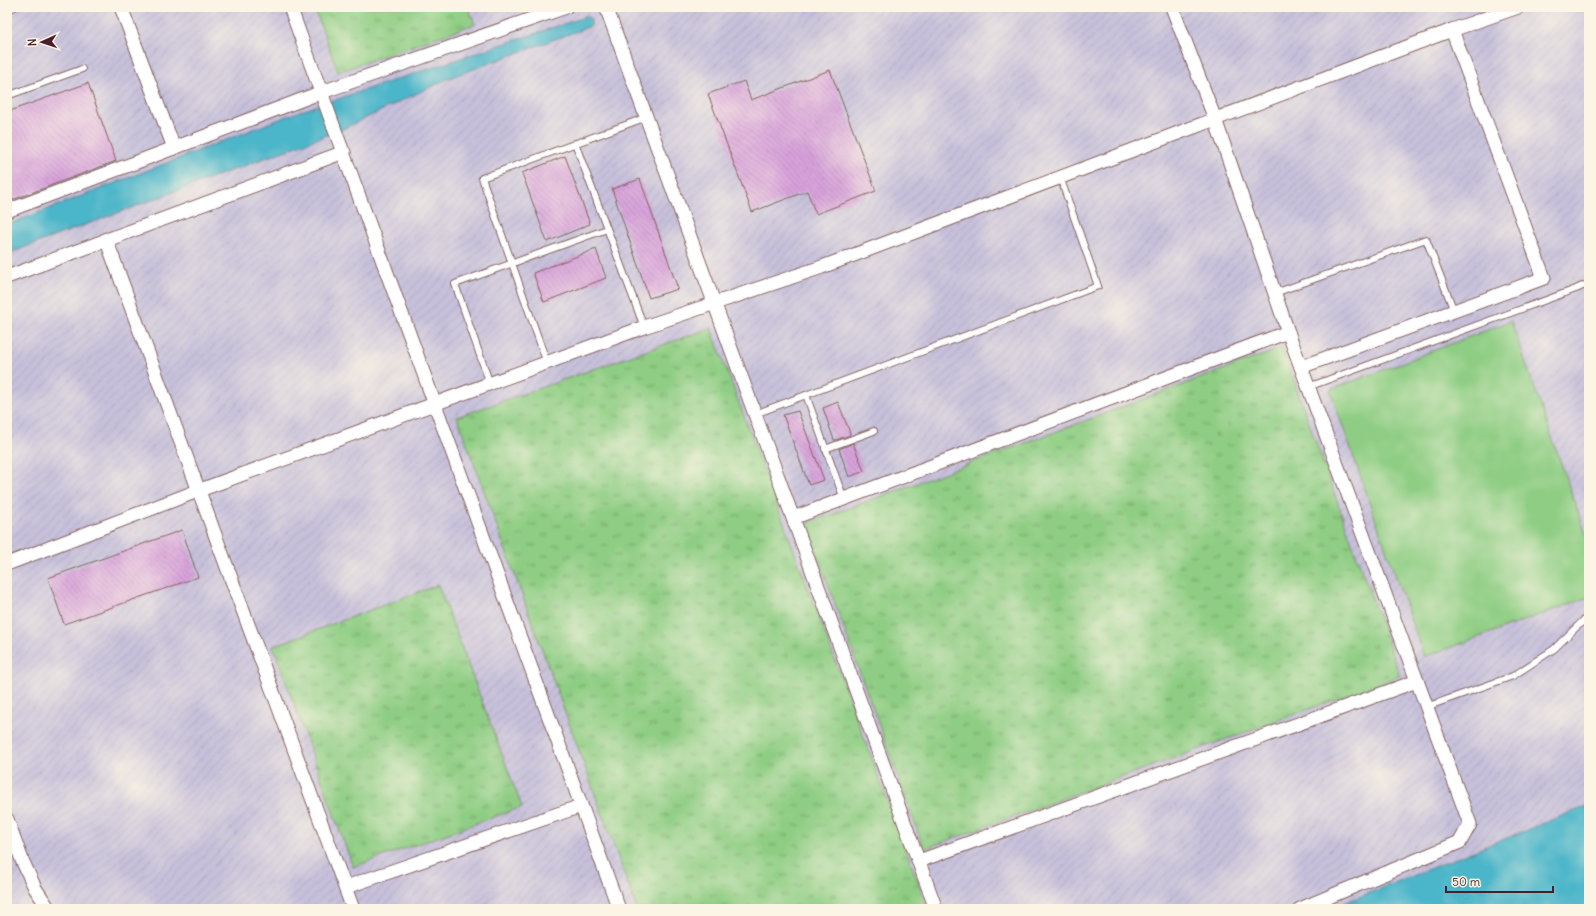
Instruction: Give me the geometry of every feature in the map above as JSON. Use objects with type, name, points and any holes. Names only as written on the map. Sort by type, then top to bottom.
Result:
[{"type":"street","points":[[121,7],[174,148]]},
{"type":"street","points":[[290,7],[436,404],[508,609],[619,909]]},
{"type":"street","points":[[7,211],[174,148],[566,7]]},
{"type":"street","points":[[606,7],[936,909]]},
{"type":"street","points":[[1172,7],[1215,119],[1308,387],[1470,824],[1460,842],[1300,909]]},
{"type":"street","points":[[7,564],[200,490],[644,327],[822,267],[1452,30],[1490,12],[1518,7]]},
{"type":"street","points":[[1301,367],[1544,278],[1452,30]]},
{"type":"street","points":[[7,277],[344,152]]},
{"type":"street","points":[[106,239],[200,490],[353,909]]},
{"type":"street","points":[[793,518],[1288,332]]},
{"type":"street","points":[[919,861],[1417,681]]},
{"type":"street","points":[[346,887],[581,806]]},
{"type":"street","points":[[7,819],[22,860],[35,888],[49,909]]},
{"type":"lane","points":[[7,10],[15,7]]},
{"type":"lane","points":[[7,96],[82,69]]},
{"type":"lane","points":[[547,363],[482,178],[647,117]]},
{"type":"lane","points":[[575,143],[644,327]]},
{"type":"lane","points":[[755,414],[1098,286],[1060,178]]},
{"type":"lane","points":[[490,384],[456,284],[608,229]]},
{"type":"lane","points":[[1275,293],[1426,239],[1454,311]]},
{"type":"lane","points":[[1308,387],[1589,283]]},
{"type":"lane","points":[[806,394],[844,499]]},
{"type":"lane","points":[[825,449],[874,431]]},
{"type":"lane","points":[[1426,707],[1513,676],[1554,649],[1589,615]]},
{"type":"shaded area","points":[[7,7],[1589,7],[1589,805],[1329,909],[7,909]]},
{"type":"green space","points":[[314,7],[468,7],[475,24],[338,72]]},
{"type":"green space","points":[[634,7],[662,7],[637,16]]},
{"type":"green space","points":[[1511,321],[1589,543],[1589,597],[1424,657],[1330,390]]},
{"type":"green space","points":[[711,328],[928,909],[637,909],[457,417]]},
{"type":"green space","points":[[1282,348],[1400,676],[924,849],[806,524]]},
{"type":"green space","points":[[438,585],[522,807],[353,867],[273,646]]},
{"type":"water","points":[[588,16],[591,20],[591,26],[449,78],[343,129],[7,254],[7,225],[295,113]]},
{"type":"water","points":[[1589,805],[1589,909],[1329,909]]},
{"type":"building","points":[[830,70],[876,191],[816,214],[807,191],[752,212],[708,94],[744,81],[751,100]]},
{"type":"building","points":[[88,83],[116,161],[7,202],[7,112]]},
{"type":"building","points":[[565,156],[590,224],[547,242],[522,173]]},
{"type":"building","points":[[640,179],[678,289],[649,298],[612,189]]},
{"type":"building","points":[[596,249],[606,278],[544,302],[533,273]]},
{"type":"building","points":[[838,402],[850,435],[834,440],[823,408]]},
{"type":"building","points":[[798,411],[824,480],[809,485],[783,415]]},
{"type":"building","points":[[853,443],[864,471],[849,477],[839,449]]},
{"type":"building","points":[[182,530],[198,577],[64,624],[48,578]]}]
